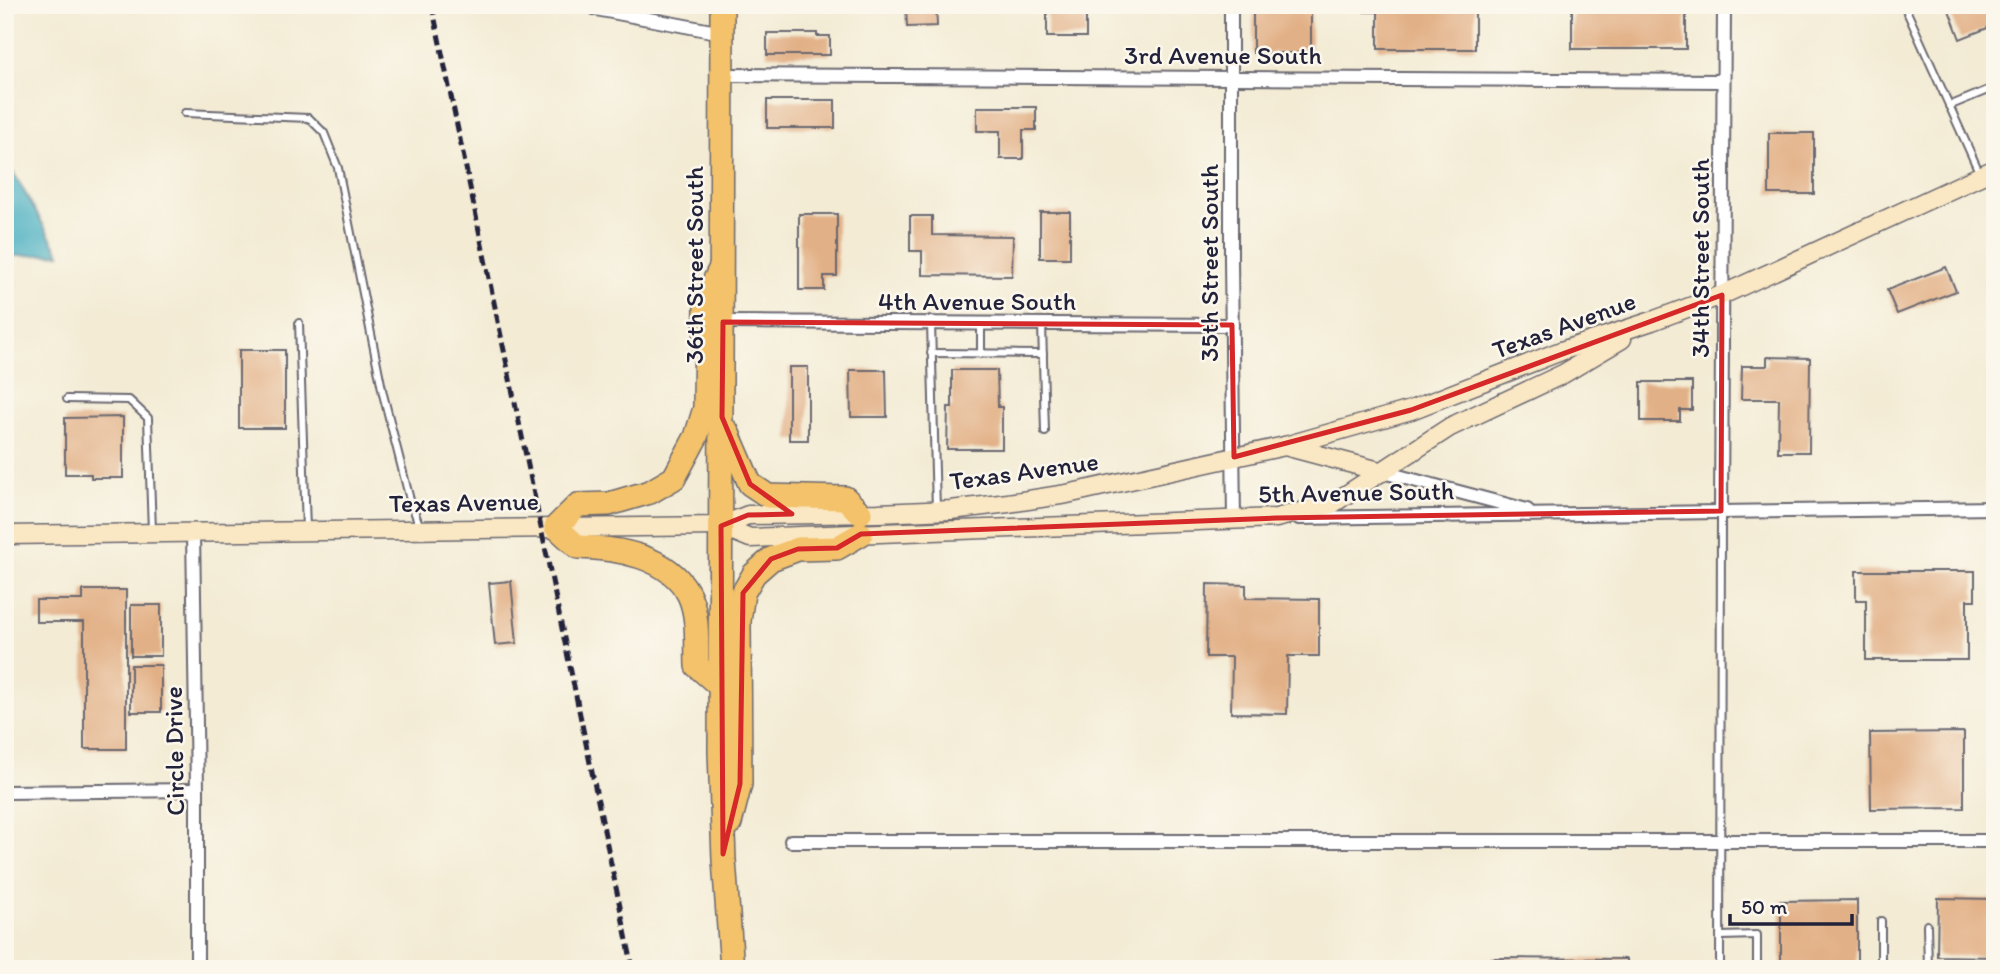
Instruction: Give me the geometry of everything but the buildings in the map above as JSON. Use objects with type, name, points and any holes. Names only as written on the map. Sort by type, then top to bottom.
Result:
[{"type":"highway","name":"36th Street South","points":[[722,5],[723,854]]},
{"type":"highway","points":[[721,687],[697,666],[695,618],[689,595],[674,576],[650,561],[630,553],[607,548],[578,547],[556,527],[578,505],[609,504],[650,492],[674,478],[696,437],[705,408],[706,299],[722,263]]},
{"type":"highway","points":[[722,417],[750,484],[768,496],[845,498],[861,524],[837,548],[798,549],[771,558],[754,574],[743,593],[739,621],[740,784],[723,854],[732,969]]},
{"type":"main road","name":"Texas Avenue","points":[[861,524],[936,510],[1067,494],[1285,446],[1411,410],[1561,351],[1722,295],[1988,173]]},
{"type":"main road","points":[[1276,518],[1332,504],[1450,427],[1563,374],[1652,321]]},
{"type":"main road","points":[[1285,446],[1383,472]]},
{"type":"main road","name":"5th Avenue South","points":[[721,526],[750,538],[861,524],[1234,521],[1276,518]]},
{"type":"main road","name":"Texas Avenue","points":[[5,535],[721,526]]},
{"type":"street","name":"35th Street South","points":[[1231,5],[1234,521]]},
{"type":"street","name":"34th Street South","points":[[1721,511],[1724,5]]},
{"type":"street","points":[[596,9],[722,33]]},
{"type":"street","name":"3rd Avenue South","points":[[722,75],[1723,81]]},
{"type":"street","name":"4th Avenue South","points":[[723,322],[1232,325]]},
{"type":"street","points":[[1383,472],[1544,515]]},
{"type":"street","name":"5th Avenue South","points":[[1276,518],[1995,508]]},
{"type":"street","name":"Circle Drive","points":[[193,532],[197,969]]},
{"type":"street","points":[[5,792],[197,790]]},
{"type":"street","points":[[791,841],[1995,841]]},
{"type":"lane","points":[[1904,5],[1949,106],[1988,173]]},
{"type":"lane","points":[[1949,106],[1995,87]]},
{"type":"lane","points":[[185,113],[309,118],[324,133],[338,167],[386,406],[410,500],[421,529]]},
{"type":"lane","points":[[299,323],[306,531]]},
{"type":"lane","points":[[931,323],[936,510]]},
{"type":"lane","points":[[981,323],[981,354]]},
{"type":"lane","points":[[1042,324],[1045,432]]},
{"type":"lane","points":[[932,354],[1042,354]]},
{"type":"lane","points":[[67,399],[129,400],[148,418],[152,533]]},
{"type":"lane","points":[[1720,969],[1721,511]]},
{"type":"lane","points":[[1881,921],[1881,969]]},
{"type":"lane","points":[[1927,925],[1928,969]]},
{"type":"lane","points":[[1721,936],[1757,935],[1757,969]]},
{"type":"highlighted area","points":[[1722,295],[1721,511],[1276,518],[861,534],[837,548],[798,549],[771,559],[743,593],[740,784],[723,854],[721,526],[748,515],[792,514],[750,484],[722,417],[723,322],[1232,325],[1234,457],[1411,410]]},
{"type":"water","points":[[5,158],[60,254],[14,256],[5,236]]},
{"type":"railway","points":[[432,5],[633,969]]}]
